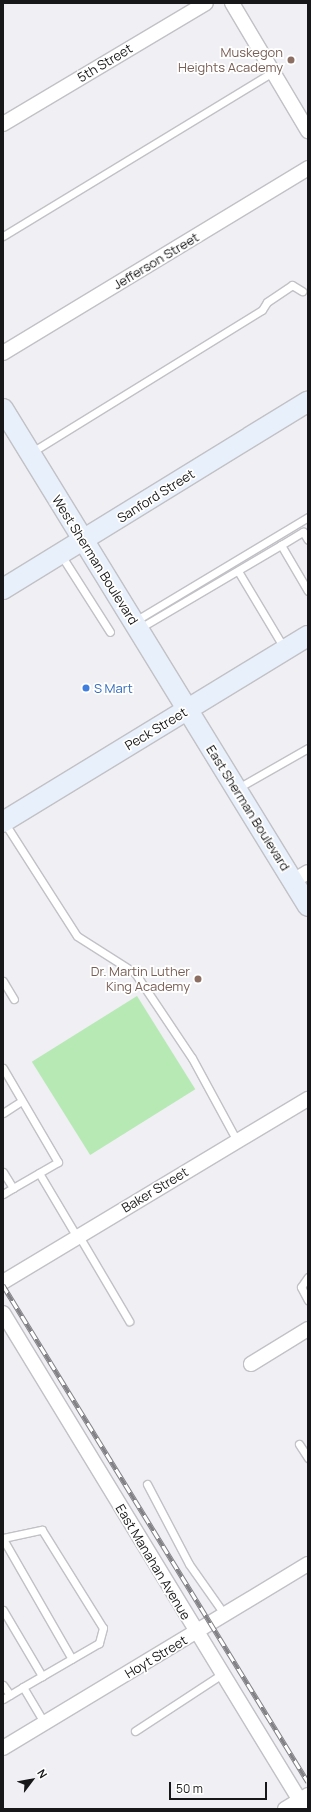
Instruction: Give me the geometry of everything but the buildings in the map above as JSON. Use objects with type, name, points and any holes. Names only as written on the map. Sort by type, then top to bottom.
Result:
[{"type":"street","name":"5th Street","points":[[3,124],[206,3]]},
{"type":"street","points":[[232,3],[308,131]]},
{"type":"street","name":"Jefferson Street","points":[[3,353],[308,168]]},
{"type":"street","name":"Sanford Street","points":[[3,589],[84,541],[308,401]]},
{"type":"street","name":"West Sherman Boulevard","points":[[3,409],[187,710]]},
{"type":"street","name":"Peck Street","points":[[3,821],[308,636]]},
{"type":"street","name":"East Sherman Boulevard","points":[[187,710],[236,789],[301,876],[308,906]]},
{"type":"street","name":"Baker Street","points":[[3,1282],[308,1099]]},
{"type":"street","name":"East Manahan Avenue","points":[[3,1313],[196,1633],[304,1801]]},
{"type":"street","points":[[251,1364],[308,1329]]},
{"type":"street","name":"Hoyt Street","points":[[3,1748],[225,1616],[308,1564]]},
{"type":"street","points":[[285,1809],[304,1801]]},
{"type":"lane","points":[[3,236],[273,72]]},
{"type":"lane","points":[[30,454],[262,310],[292,285],[302,291]]},
{"type":"lane","points":[[136,626],[308,517]]},
{"type":"lane","points":[[136,626],[238,571],[303,532],[308,540]]},
{"type":"lane","points":[[280,545],[308,591]]},
{"type":"lane","points":[[61,555],[110,632]]},
{"type":"lane","points":[[238,571],[284,650]]},
{"type":"lane","points":[[236,789],[308,748]]},
{"type":"lane","points":[[3,821],[76,936],[135,973],[192,1058],[237,1141]]},
{"type":"lane","points":[[3,980],[14,999]]},
{"type":"lane","points":[[3,1068],[20,1102],[58,1162],[3,1194]]},
{"type":"lane","points":[[3,1113],[20,1102]]},
{"type":"lane","points":[[3,1172],[13,1188]]},
{"type":"lane","points":[[39,1173],[129,1321]]},
{"type":"lane","points":[[308,1277],[300,1287],[308,1300]]},
{"type":"lane","points":[[299,1444],[308,1458]]},
{"type":"lane","points":[[147,1484],[189,1564],[225,1616]]},
{"type":"lane","points":[[3,1685],[6,1697],[23,1688],[99,1643],[103,1628],[42,1530],[3,1539],[72,1658]]},
{"type":"lane","points":[[3,1610],[42,1676]]},
{"type":"lane","points":[[136,1731],[222,1674]]},
{"type":"lane","points":[[23,1688],[45,1724]]},
{"type":"green space","points":[[137,996],[195,1089],[90,1155],[32,1062]]},
{"type":"railway","points":[[3,1285],[308,1782]]},
{"type":"place","name":"Muskegon Heights Academy","points":[[291,60]]},
{"type":"place","name":"S Mart","points":[[86,688]]},
{"type":"place","name":"Dr. Martin Luther King Academy","points":[[198,979]]}]
